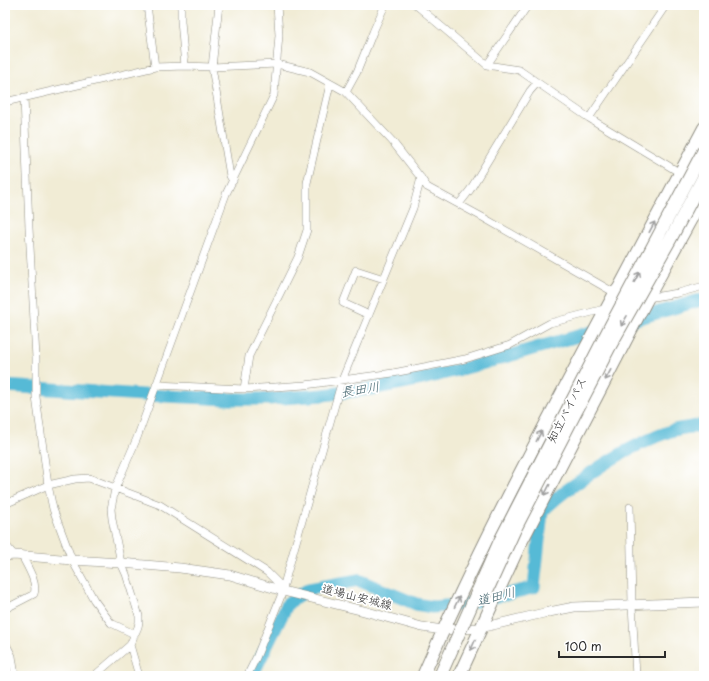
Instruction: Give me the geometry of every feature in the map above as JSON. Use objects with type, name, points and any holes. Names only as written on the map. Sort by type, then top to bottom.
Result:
[{"type":"highway","points":[[423,676],[443,630],[510,493],[704,128]]},
{"type":"highway","name":"知立バイパス","points":[[440,676],[500,541],[704,150]]},
{"type":"highway","name":"知立バイパス","points":[[448,676],[514,531],[610,346],[704,176]]},
{"type":"highway","points":[[458,676],[518,548],[626,340],[704,195]]},
{"type":"main road","name":"道場山安城線","points":[[14,556],[180,568],[230,575],[422,627],[443,630],[480,628],[574,607],[704,602]]},
{"type":"street","points":[[147,5],[155,67]]},
{"type":"street","points":[[181,5],[185,66]]},
{"type":"street","points":[[219,5],[212,67],[230,176],[233,181]]},
{"type":"street","points":[[94,676],[130,645],[139,622],[139,616],[121,563],[112,519],[111,509],[115,489],[137,438],[226,194],[274,95],[279,35],[277,5]]},
{"type":"street","points":[[346,92],[357,72],[385,5]]},
{"type":"street","points":[[416,5],[487,64],[519,70],[590,118],[704,188]]},
{"type":"street","points":[[487,64],[528,5]]},
{"type":"street","points":[[590,118],[666,5]]},
{"type":"street","points":[[5,102],[155,67],[212,67],[277,64],[310,72],[346,92],[392,141],[427,187],[616,292]]},
{"type":"street","points":[[459,204],[470,190],[530,91],[537,83]]},
{"type":"street","points":[[244,389],[249,356],[298,257],[307,230],[307,183],[330,84]]},
{"type":"street","points":[[24,97],[37,380],[36,397],[48,485],[54,509],[72,560],[94,600],[111,623],[134,634]]},
{"type":"street","points":[[247,676],[256,658],[283,589],[342,380],[413,208],[421,178]]},
{"type":"street","points":[[369,315],[343,303],[356,270],[384,279]]},
{"type":"street","points":[[156,385],[244,389],[305,385],[394,373],[464,359],[510,345],[550,323],[607,308],[704,286]]},
{"type":"street","points":[[5,504],[48,485],[75,479],[89,478],[160,505],[267,572],[283,589]]},
{"type":"street","points":[[630,507],[632,605],[636,676]]},
{"type":"street","points":[[5,544],[34,582],[36,589],[34,594],[5,609]]},
{"type":"street","points":[[5,638],[5,642],[12,656],[15,676]]},
{"type":"street","points":[[130,645],[139,676]]},
{"type":"waterway","name":"長田川","points":[[629,321],[704,299]]},
{"type":"waterway","name":"長田川","points":[[5,386],[230,399],[269,399],[323,395],[370,389],[422,379],[477,365],[602,329]]},
{"type":"waterway","name":"道田川","points":[[252,676],[288,603],[309,589],[358,580],[416,604],[432,607],[460,605],[534,587],[542,512],[550,504],[598,468],[632,448],[672,431],[704,425]]}]
